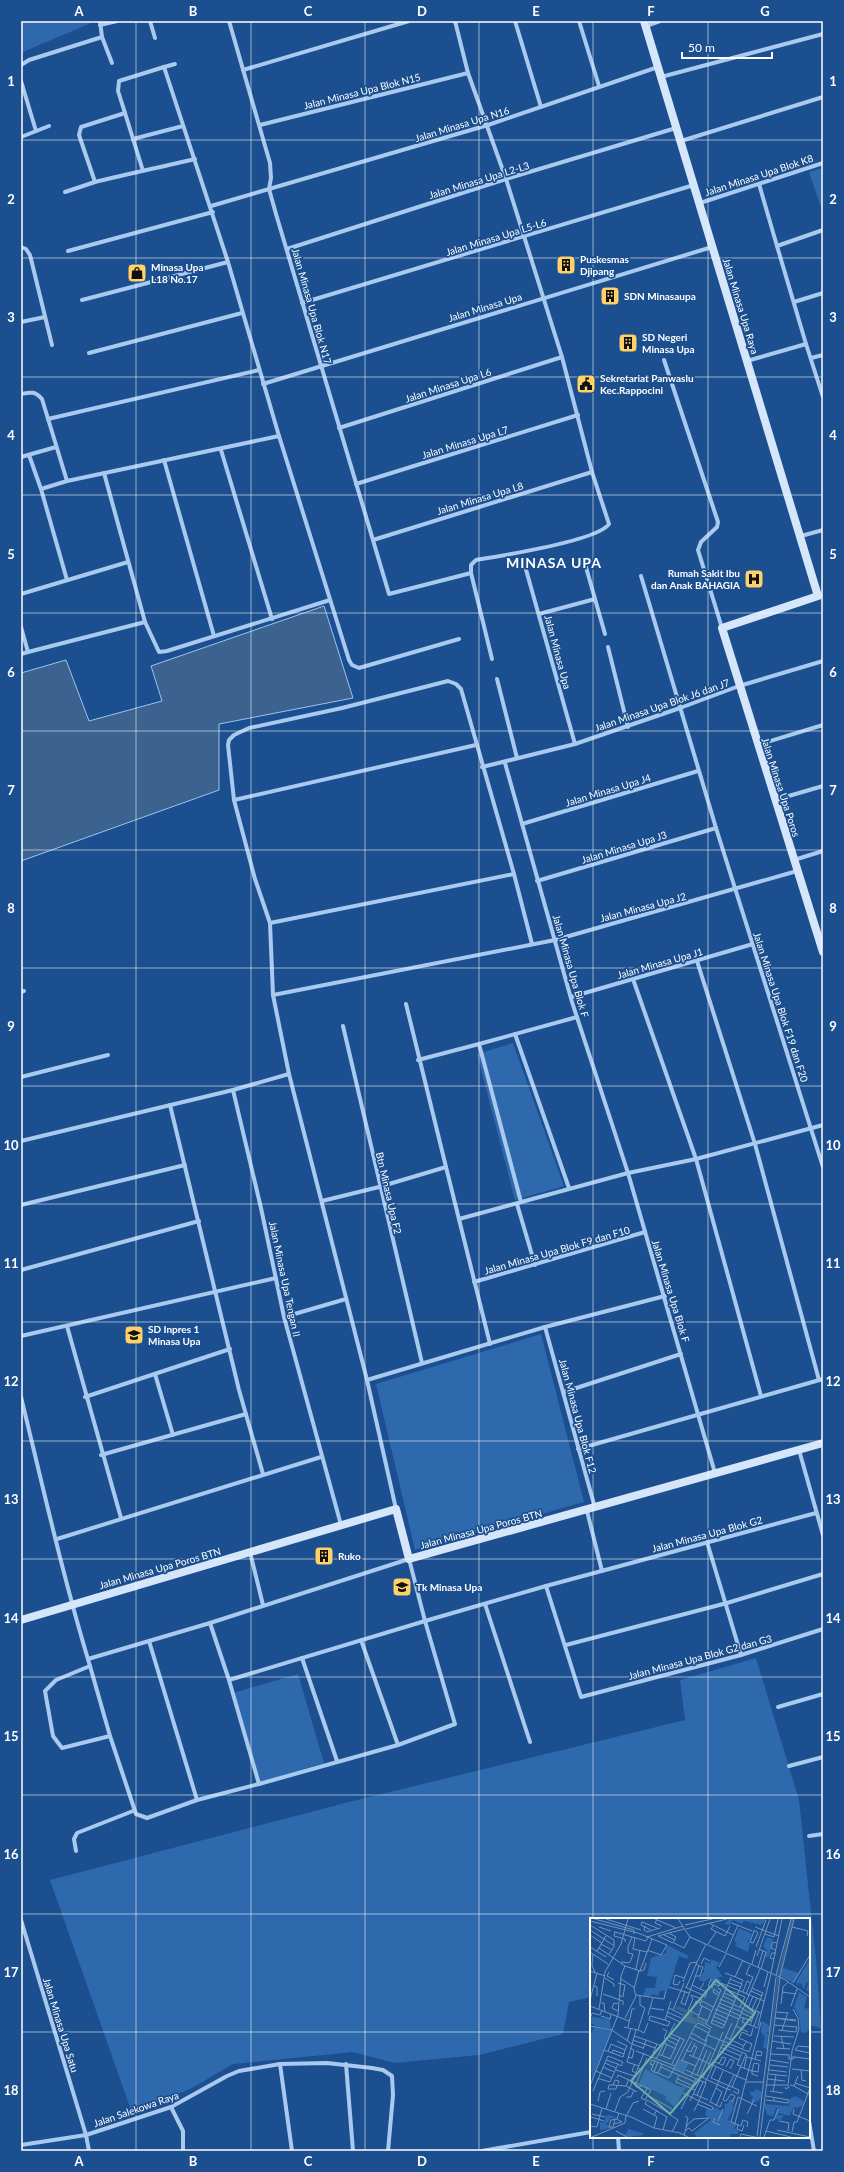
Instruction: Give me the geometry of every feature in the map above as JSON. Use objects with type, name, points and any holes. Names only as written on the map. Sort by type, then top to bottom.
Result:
[{"type":"street","points":[[112,63],[102,36],[100,23],[117,21]]},
{"type":"street","points":[[150,21],[155,38]]},
{"type":"street","name":"Jalan Minasa Upa Blok N17","points":[[229,21],[270,164],[271,178],[269,189],[339,428],[390,594],[471,573]]},
{"type":"street","points":[[243,70],[409,21]]},
{"type":"street","points":[[455,21],[468,73],[488,125],[506,179],[562,357],[592,472],[609,524],[604,530],[583,538],[476,560],[471,565],[471,573],[492,658]]},
{"type":"street","points":[[515,21],[541,107]]},
{"type":"street","points":[[578,21],[599,86]]},
{"type":"street","points":[[645,24],[660,21]]},
{"type":"street","name":"Jalan Minasa Upa Raya","points":[[645,24],[820,596]]},
{"type":"street","points":[[661,77],[823,34]]},
{"type":"street","points":[[21,65],[29,60],[102,36]]},
{"type":"street","points":[[143,172],[118,91],[119,81],[175,64]]},
{"type":"street","points":[[164,67],[213,212],[263,384],[349,660],[359,668],[459,639]]},
{"type":"street","name":"Jalan Minasa Upa N16","points":[[211,206],[488,125],[658,67]]},
{"type":"street","name":"Jalan Minasa Upa Blok N15","points":[[260,125],[468,73]]},
{"type":"street","points":[[21,81],[36,131]]},
{"type":"street","points":[[681,141],[823,97]]},
{"type":"street","points":[[95,182],[79,135],[81,127],[125,113]]},
{"type":"street","points":[[21,137],[49,126]]},
{"type":"street","points":[[133,139],[183,126]]},
{"type":"street","name":"Jalan Minasa Upa L2-L3","points":[[287,249],[506,179],[676,128]]},
{"type":"street","points":[[64,192],[95,182],[195,159]]},
{"type":"street","name":"Jalan Minasa Upa Blok K8","points":[[700,203],[823,162]]},
{"type":"street","points":[[760,184],[777,246],[823,397]]},
{"type":"street","name":"Jalan Minasa Upa L5-L6","points":[[302,303],[694,185]]},
{"type":"street","points":[[68,251],[213,212]]},
{"type":"street","points":[[777,246],[823,230]]},
{"type":"street","points":[[21,247],[26,249],[30,256],[52,345]]},
{"type":"street","name":"Jalan Minasa Upa","points":[[263,384],[712,247]]},
{"type":"street","points":[[82,300],[228,262]]},
{"type":"street","points":[[794,302],[823,293]]},
{"type":"street","points":[[89,353],[242,313]]},
{"type":"street","points":[[21,322],[45,317]]},
{"type":"street","points":[[747,361],[806,344]]},
{"type":"street","points":[[811,358],[823,355]]},
{"type":"street","name":"Jalan Minasa Upa L6","points":[[339,428],[562,357]]},
{"type":"street","points":[[664,360],[718,522],[717,527],[701,542],[698,550],[722,628],[820,596]]},
{"type":"street","points":[[48,419],[259,370]]},
{"type":"street","points":[[21,394],[32,391],[37,393],[44,402],[66,481]]},
{"type":"street","name":"Jalan Minasa Upa L7","points":[[356,484],[578,415]]},
{"type":"street","points":[[41,489],[66,481],[164,460],[221,450],[279,436]]},
{"type":"street","points":[[21,457],[56,447]]},
{"type":"street","points":[[221,450],[272,619]]},
{"type":"street","points":[[29,455],[41,489],[67,580]]},
{"type":"street","points":[[164,460],[214,636]]},
{"type":"street","name":"Jalan Minasa Upa L8","points":[[373,540],[592,472]]},
{"type":"street","points":[[104,473],[145,622],[159,652],[167,652],[330,600]]},
{"type":"street","points":[[801,536],[823,530]]},
{"type":"street","points":[[584,560],[605,634]]},
{"type":"street","points":[[21,594],[128,562]]},
{"type":"street","name":"Jalan Minasa Upa","points":[[525,566],[575,744]]},
{"type":"street","name":"Jalan Minasa Upa Blok F19 dan F20","points":[[641,576],[698,771],[823,1167]]},
{"type":"street","points":[[539,614],[595,599]]},
{"type":"street","points":[[21,654],[145,622]]},
{"type":"street","points":[[21,627],[28,652]]},
{"type":"street","name":"Jalan Minasa Upa Poros","points":[[722,628],[774,800],[823,952]]},
{"type":"street","points":[[608,647],[628,726]]},
{"type":"street","name":"Jalan Minasa Upa Blok J6 dan J7","points":[[482,767],[505,763],[517,758],[575,744],[739,686],[823,661]]},
{"type":"street","points":[[498,678],[517,758]]},
{"type":"street","points":[[396,1509],[367,1380],[289,1074],[274,996],[270,923],[255,879],[234,800],[228,745],[229,740],[240,731],[342,708],[448,681],[453,682],[460,689],[514,874],[532,944]]},
{"type":"street","points":[[757,745],[823,725]]},
{"type":"street","points":[[234,800],[476,745]]},
{"type":"street","name":"Jalan Minasa Upa Blok F","points":[[505,763],[537,881],[571,997],[628,1173],[665,1296],[715,1473]]},
{"type":"street","name":"Jalan Minasa Upa J4","points":[[522,824],[698,771]]},
{"type":"street","points":[[774,800],[823,786]]},
{"type":"street","name":"Jalan Minasa Upa J3","points":[[537,881],[716,828]]},
{"type":"street","points":[[794,860],[823,851]]},
{"type":"street","name":"Jalan Minasa Upa J2","points":[[274,996],[555,940],[735,890],[797,871]]},
{"type":"street","points":[[270,923],[514,874]]},
{"type":"street","name":"Jalan Minasa Upa J1","points":[[571,997],[753,944]]},
{"type":"street","points":[[578,1449],[640,1433],[698,1414],[821,1380],[755,1144],[697,961]]},
{"type":"street","points":[[633,979],[696,1159],[761,1396]]},
{"type":"street","points":[[406,1004],[418,1060],[490,1344]]},
{"type":"street","points":[[418,1060],[577,1017]]},
{"type":"street","name":"Btn Minasa Upa F2","points":[[343,1026],[379,1187],[422,1363]]},
{"type":"street","points":[[515,1034],[569,1188]]},
{"type":"street","points":[[479,1044],[535,1265]]},
{"type":"street","points":[[21,1077],[108,1055]]},
{"type":"street","points":[[21,1141],[233,1090],[289,1074]]},
{"type":"street","name":"Jalan Minasa Upa Tengan II","points":[[233,1090],[284,1317],[341,1526]]},
{"type":"street","points":[[170,1105],[186,1165],[246,1414],[263,1474]]},
{"type":"street","points":[[459,1219],[569,1188],[628,1173],[696,1159],[823,1125]]},
{"type":"street","points":[[21,1205],[186,1165]]},
{"type":"street","points":[[322,1201],[379,1187],[446,1167]]},
{"type":"street","points":[[21,1270],[199,1221]]},
{"type":"street","name":"Jalan Minasa Upa Blok F9 dan F10","points":[[474,1282],[645,1232]]},
{"type":"street","points":[[21,1336],[216,1290],[276,1278]]},
{"type":"street","points":[[367,1380],[545,1327],[665,1296]]},
{"type":"street","points":[[284,1317],[346,1299]]},
{"type":"street","points":[[66,1326],[101,1455],[120,1518]]},
{"type":"street","name":"Jalan Minasa Upa Blok F12","points":[[545,1327],[564,1392],[578,1449],[596,1508]]},
{"type":"street","points":[[85,1397],[230,1349]]},
{"type":"street","points":[[564,1392],[681,1354]]},
{"type":"street","points":[[155,1374],[173,1435]]},
{"type":"street","points":[[21,1400],[57,1539],[71,1605],[133,1811],[139,1816],[147,1818],[198,1800],[398,1745],[455,1724],[409,1559],[210,1623],[88,1659]]},
{"type":"street","points":[[101,1455],[246,1414]]},
{"type":"street","name":"Jalan Minasa Upa Poros BTN","points":[[21,1620],[396,1509],[409,1559],[587,1511],[823,1443]]},
{"type":"street","points":[[799,1450],[823,1535]]},
{"type":"street","points":[[57,1539],[120,1518],[321,1457]]},
{"type":"street","points":[[587,1511],[602,1571]]},
{"type":"street","name":"Jalan Minasa Upa Blok G2","points":[[229,1680],[425,1620],[816,1513]]},
{"type":"street","points":[[707,1542],[727,1603],[741,1655]]},
{"type":"street","points":[[250,1552],[263,1605]]},
{"type":"street","points":[[546,1586],[566,1645],[727,1603],[823,1574]]},
{"type":"street","points":[[485,1604],[530,1742]]},
{"type":"street","points":[[210,1623],[229,1680],[259,1784]]},
{"type":"street","name":"Jalan Minasa Upa Blok G2 dan G3","points":[[566,1645],[581,1697],[741,1655],[823,1629]]},
{"type":"street","points":[[361,1640],[398,1745]]},
{"type":"street","points":[[149,1641],[198,1800]]},
{"type":"street","points":[[302,1658],[337,1761]]},
{"type":"street","points":[[90,1666],[56,1680],[45,1691],[53,1736],[58,1744],[64,1749],[110,1736]]},
{"type":"street","points":[[778,1707],[823,1694]]},
{"type":"street","points":[[789,1766],[823,1757]]},
{"type":"street","points":[[76,1851],[74,1839],[77,1833],[133,1811]]},
{"type":"street","points":[[809,1836],[823,1834]]},
{"type":"street","name":"Jalan Minasa Upa Satu","points":[[21,1920],[86,2135],[89,2151]]},
{"type":"street","points":[[280,2064],[292,2151]]},
{"type":"street","name":"Jalan Salekowa Raya","points":[[21,2145],[86,2135],[171,2107],[239,2071],[280,2064],[346,2064],[383,2070],[393,2078],[388,2151]]},
{"type":"street","points":[[346,2064],[353,2151]]},
{"type":"street","points":[[171,2107],[183,2131],[183,2151]]},
{"type":"street","points":[[810,2127],[814,2151]]},
{"type":"street","points":[[482,2151],[590,2132]]},
{"type":"street","points":[[618,2138],[619,2151]]},
{"type":"shaded area","points":[[21,21],[89,21],[89,24],[25,51],[21,55]]},
{"type":"shaded area","points":[[823,168],[823,213],[809,172]]},
{"type":"shaded area","points":[[324,606],[353,698],[219,724],[219,790],[21,861],[21,673],[66,660],[89,721],[162,701],[151,666]]},
{"type":"shaded area","points":[[513,1043],[564,1186],[515,1200],[477,1054]]},
{"type":"shaded area","points":[[541,1334],[584,1502],[415,1550],[376,1384]]},
{"type":"shaded area","points":[[756,1658],[799,1800],[816,1960],[821,2028],[810,2025],[810,1918],[590,1918],[590,1997],[569,2002],[563,2034],[479,2055],[394,2063],[353,2052],[233,2064],[192,2088],[132,2113],[50,1880],[349,1802],[685,1720],[680,1680]]},
{"type":"shaded area","points":[[298,1674],[324,1763],[259,1783],[233,1693]]},
{"type":"place","name":"Puskesmas Djipang","points":[[566,265]]},
{"type":"place","name":"Minasa Upa L18 No.17","points":[[137,273]]},
{"type":"place","name":"SDN Minasaupa","points":[[610,296]]},
{"type":"place","name":"SD Negeri Minasa Upa","points":[[628,343]]},
{"type":"place","name":"Sekretariat Panwaslu Kec.Rappocini","points":[[586,384]]},
{"type":"place","name":"Rumah Sakit Ibu dan Anak BAHAGIA","points":[[754,579]]},
{"type":"place","name":"SD Inpres 1 Minasa Upa","points":[[134,1335]]},
{"type":"place","name":"Ruko","points":[[324,1556]]},
{"type":"place","name":"Tk Minasa Upa","points":[[402,1587]]},
{"type":"district","name":"MINASA UPA","points":[[554,562]]}]
